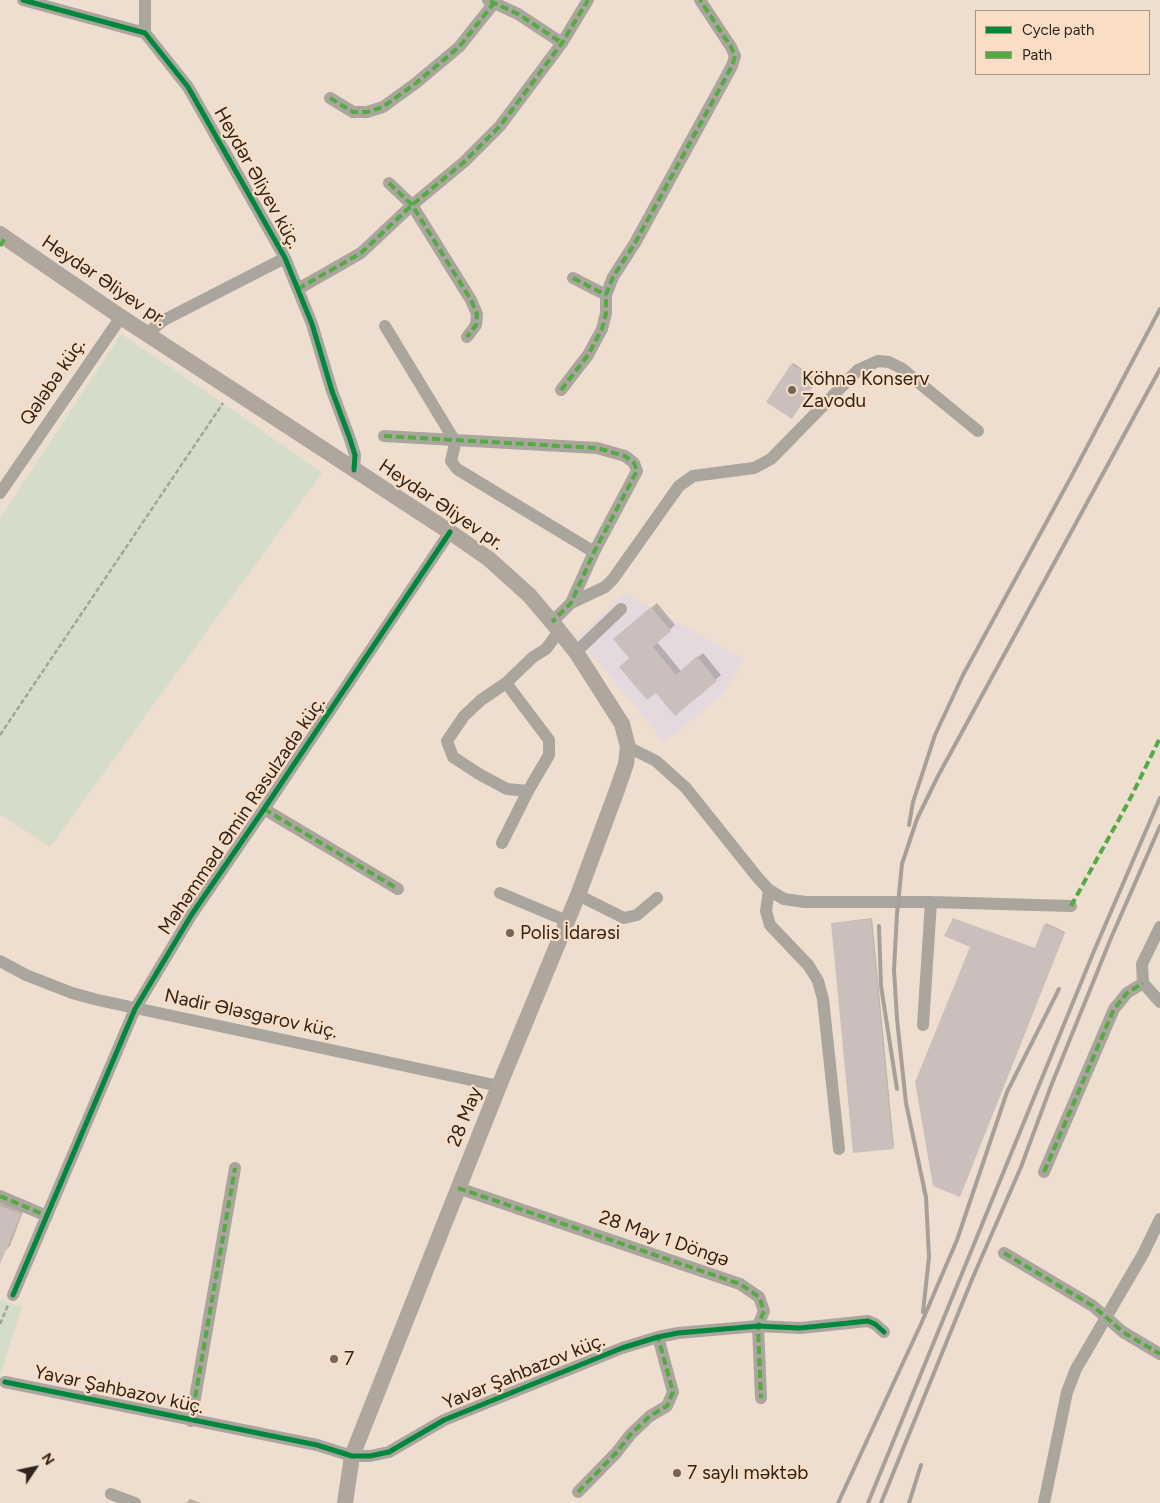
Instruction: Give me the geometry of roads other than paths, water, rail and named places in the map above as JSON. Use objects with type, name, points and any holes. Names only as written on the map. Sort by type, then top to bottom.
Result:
[{"type":"main road","name":"Heydər Əliyev pr.","points":[[2,240],[450,532],[508,575],[529,595],[576,652],[622,724],[628,747]]},
{"type":"main road","name":"28 May","points":[[345,1503],[352,1456],[499,1086],[578,895],[626,764],[628,747]]},
{"type":"street","points":[[23,0],[145,33],[146,0]]},
{"type":"street","points":[[298,289],[361,253],[412,205],[464,162],[500,126],[562,43],[588,0]]},
{"type":"street","points":[[561,390],[588,355],[602,329],[606,313],[606,295],[613,277],[635,243],[732,66],[735,56],[731,47],[701,0]]},
{"type":"street","points":[[330,98],[353,112],[367,112],[383,107],[416,83],[459,47],[491,1],[518,14],[562,43]]},
{"type":"street","name":"Heydər Əliyev küç.","points":[[145,33],[188,87],[285,258],[312,324],[332,391],[355,455],[354,470]]},
{"type":"street","points":[[389,182],[412,205],[471,300],[477,314],[476,325],[467,337]]},
{"type":"street","points":[[146,334],[164,320],[285,258]]},
{"type":"street","points":[[573,278],[606,295]]},
{"type":"street","name":"Qələbə küç.","points":[[0,493],[121,317]]},
{"type":"street","points":[[385,326],[452,438],[456,440]]},
{"type":"street","points":[[570,603],[606,587],[678,486],[693,476],[754,468],[771,459],[858,370],[878,361],[889,362],[901,368],[978,431]]},
{"type":"street","points":[[384,436],[597,448],[625,456],[634,463],[637,471],[594,552],[570,603],[555,626],[546,649],[533,657],[506,683],[481,700],[464,716],[447,741],[453,757],[479,774],[507,788],[528,791]]},
{"type":"street","points":[[456,440],[451,461],[457,469],[594,552]]},
{"type":"street","name":"Məhəmməd Əmin Rəsulzadə küç.","points":[[11,1299],[48,1216],[135,1008],[192,914],[450,532]]},
{"type":"street","points":[[576,652],[621,609]]},
{"type":"street","points":[[502,843],[528,791],[550,755],[548,740],[506,683]]},
{"type":"street","points":[[628,747],[656,761],[686,788],[769,890],[784,899],[805,902],[931,902],[1071,906]]},
{"type":"street","points":[[264,809],[398,889]]},
{"type":"street","points":[[769,890],[766,911],[770,925],[808,966],[818,981],[824,999],[839,1149]]},
{"type":"street","points":[[500,893],[567,921]]},
{"type":"street","points":[[578,895],[624,918],[637,915],[657,898]]},
{"type":"street","points":[[922,1025],[931,902]]},
{"type":"street","points":[[1160,927],[1142,964],[1143,983],[1160,1002]]},
{"type":"street","name":"Nadir Ələsgərov küç.","points":[[0,961],[26,975],[72,993],[499,1086]]},
{"type":"street","points":[[1044,1172],[1114,1009],[1128,993],[1143,983]]},
{"type":"street","points":[[191,1421],[235,1168]]},
{"type":"street","name":"28 May 1 Döngə","points":[[458,1188],[740,1284],[759,1298],[764,1311],[758,1326],[762,1398]]},
{"type":"street","points":[[0,1196],[48,1216]]},
{"type":"street","points":[[1044,1503],[1068,1392],[1076,1369],[1160,1219]]},
{"type":"street","points":[[1004,1253],[1093,1306],[1123,1332],[1160,1354]]},
{"type":"street","name":"Yavər Şahbazov küç.","points":[[4,1382],[318,1445],[352,1456],[370,1456],[389,1452],[444,1420],[622,1348],[658,1337],[678,1333],[758,1326],[800,1328],[868,1321],[884,1332]]},
{"type":"street","points":[[578,1492],[616,1453],[630,1434],[650,1416],[667,1406],[673,1392],[658,1337]]},
{"type":"street","points":[[111,1494],[135,1503]]},
{"type":"railway","points":[[909,825],[913,802],[935,735],[963,675],[1160,309]]},
{"type":"railway","points":[[926,1197],[906,1103],[897,1019],[894,970],[902,864],[917,819],[938,776],[1160,369]]},
{"type":"railway","points":[[868,1503],[1094,951],[1160,798]]},
{"type":"railway","points":[[881,1503],[973,1277],[1021,1167],[1051,1086],[1111,938],[1160,826]]},
{"type":"railway","points":[[879,926],[881,986],[897,1089]]},
{"type":"railway","points":[[838,1503],[921,1324],[957,1240],[1007,1092],[1059,989]]},
{"type":"railway","points":[[923,1312],[929,1257],[924,1190]]},
{"type":"railway","points":[[909,1503],[921,1465]]},
{"type":"place","name":"Köhnə Konserv Zavodu","points":[[792,390]]},
{"type":"place","name":"Polis İdarəsi","points":[[510,933]]},
{"type":"place","name":"7","points":[[334,1359]]},
{"type":"place","name":"7 saylı məktəb","points":[[677,1473]]}]
